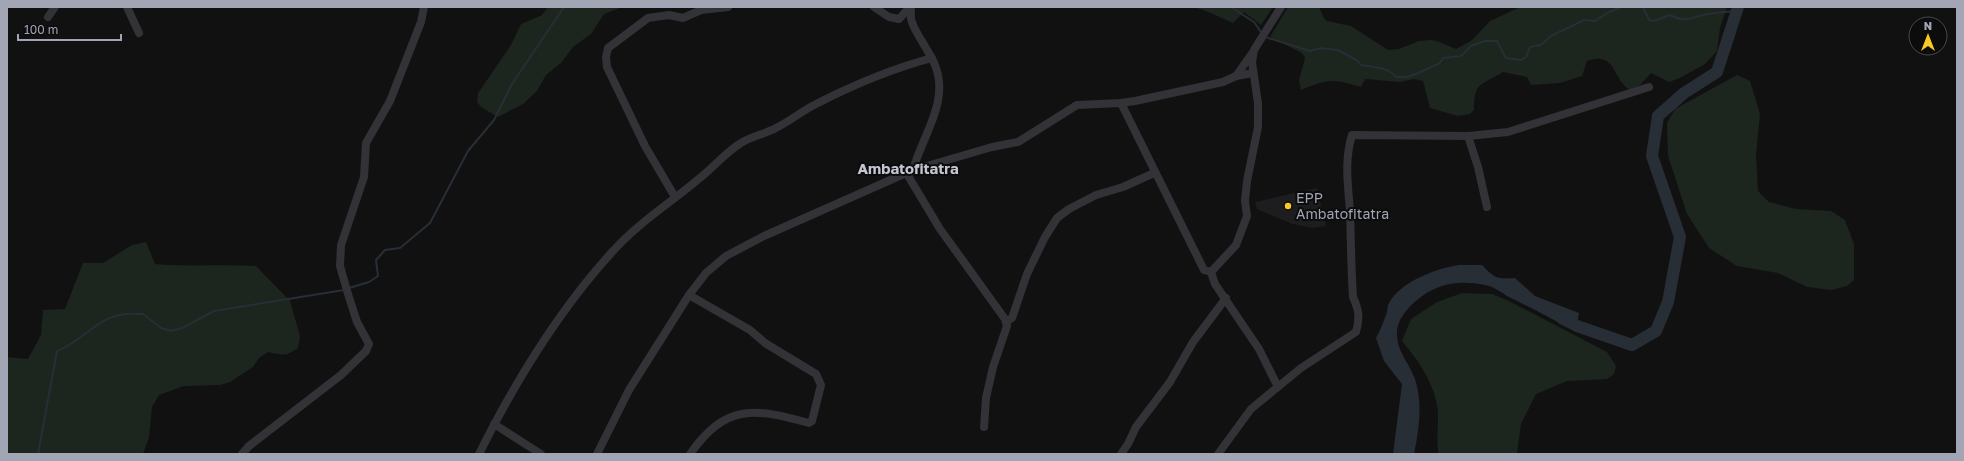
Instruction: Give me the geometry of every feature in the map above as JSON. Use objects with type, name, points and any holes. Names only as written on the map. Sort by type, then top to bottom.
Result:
[{"type":"street","points":[[48,17],[55,7]]},
{"type":"street","points":[[127,7],[139,33]]},
{"type":"street","points":[[242,454],[249,446],[341,375],[366,351],[369,344],[357,322],[340,266],[342,245],[364,177],[366,143],[390,101],[421,22],[424,7]]},
{"type":"street","points":[[675,197],[645,146],[607,67],[606,57],[608,48],[648,18],[669,15],[683,18],[701,10],[728,7]]},
{"type":"street","points":[[874,7],[889,17],[899,19],[911,7]]},
{"type":"street","points":[[910,172],[934,116],[939,88],[936,67],[912,22],[911,7]]},
{"type":"street","points":[[1236,76],[1281,7]]},
{"type":"street","points":[[1211,272],[1236,245],[1247,216],[1245,201],[1247,181],[1258,128],[1258,102],[1253,73],[1254,50]]},
{"type":"street","points":[[479,454],[512,392],[542,344],[581,289],[613,251],[648,218],[701,178],[729,152],[743,142],[776,128],[815,104],[891,70],[932,58]]},
{"type":"street","points":[[597,454],[629,390],[689,295],[706,273],[726,256],[786,225],[815,214],[902,174],[992,147],[1018,142],[1077,105],[1121,103],[1222,82],[1236,76],[1253,73]]},
{"type":"street","points":[[1218,454],[1251,409],[1301,368],[1356,332],[1360,319],[1359,310],[1353,297],[1350,211],[1346,176],[1349,146],[1352,135],[1468,136],[1508,132],[1649,87]]},
{"type":"street","points":[[1121,103],[1154,173],[1180,219],[1204,270],[1211,272]]},
{"type":"street","points":[[1468,136],[1478,166],[1487,207]]},
{"type":"street","points":[[910,172],[940,229],[1006,322],[1006,334],[993,367],[986,398],[984,427]]},
{"type":"street","points":[[1006,322],[1012,318],[1027,274],[1045,237],[1057,218],[1069,209],[1096,195],[1123,187],[1154,173]]},
{"type":"street","points":[[1211,272],[1215,284],[1226,298],[1258,349],[1278,387]]},
{"type":"street","points":[[689,295],[750,330],[765,343],[816,374],[821,385],[812,421],[810,423],[774,413],[742,413],[725,418],[690,454]]},
{"type":"street","points":[[1124,453],[1136,427],[1170,382],[1193,342],[1226,298]]},
{"type":"street","points":[[494,424],[541,454]]},
{"type":"shaded area","points":[[548,7],[623,7],[604,14],[591,34],[573,47],[561,63],[546,75],[537,91],[523,104],[498,117],[481,107],[477,102],[478,93],[511,45],[521,24],[542,15]]},
{"type":"shaded area","points":[[1193,7],[1273,7],[1261,25],[1244,12],[1233,23]]},
{"type":"shaded area","points":[[1288,7],[1319,7],[1327,21],[1351,26],[1388,50],[1399,49],[1419,41],[1431,40],[1456,49],[1471,41],[1490,21],[1520,7],[1727,7],[1720,28],[1717,51],[1705,64],[1680,78],[1669,82],[1651,73],[1640,85],[1630,90],[1619,79],[1613,67],[1609,63],[1604,60],[1597,59],[1587,61],[1582,76],[1560,83],[1531,85],[1527,77],[1503,72],[1477,89],[1474,101],[1474,110],[1470,114],[1458,116],[1430,108],[1423,81],[1414,79],[1400,82],[1365,79],[1361,87],[1344,82],[1331,81],[1318,83],[1301,90],[1299,80],[1305,58],[1302,53],[1270,37]]},
{"type":"shaded area","points":[[1737,75],[1750,81],[1760,114],[1756,156],[1758,191],[1769,202],[1796,209],[1831,211],[1845,220],[1854,244],[1854,280],[1847,286],[1832,290],[1807,287],[1778,273],[1737,266],[1709,248],[1687,214],[1668,156],[1667,123],[1675,109]]},
{"type":"shaded area","name":"EPP Ambatofitatra","points":[[1317,188],[1326,226],[1313,228],[1292,224],[1257,209],[1255,202]]},
{"type":"shaded area","points":[[146,242],[155,264],[256,266],[290,301],[300,336],[298,348],[287,354],[268,352],[259,358],[253,367],[230,382],[220,385],[184,386],[159,395],[152,407],[149,437],[143,454],[7,454],[7,357],[28,359],[41,335],[43,310],[65,309],[83,263],[103,263],[132,245]]},
{"type":"shaded area","points":[[1459,265],[1482,265],[1493,276],[1500,278],[1515,278],[1535,296],[1579,313],[1576,332],[1488,286],[1466,283],[1449,284],[1441,286],[1425,294],[1406,311],[1398,324],[1397,330],[1399,348],[1413,373],[1419,398],[1419,426],[1414,454],[1393,454],[1402,384],[1384,361],[1376,338],[1387,313],[1389,303],[1394,295],[1420,277],[1440,269]]},
{"type":"shaded area","points":[[1462,293],[1492,294],[1507,300],[1607,352],[1616,366],[1614,374],[1607,379],[1567,381],[1536,394],[1521,424],[1517,454],[1439,454],[1437,442],[1438,411],[1435,396],[1424,371],[1402,341],[1411,319],[1437,302]]},
{"type":"waterway","points":[[349,288],[369,282],[378,276],[376,260],[385,250],[400,248],[430,223],[468,151],[494,120],[512,84],[564,7]]},
{"type":"waterway","points":[[1231,7],[1254,22],[1261,32]]},
{"type":"waterway","points":[[1265,37],[1310,51],[1321,48],[1338,50],[1358,61],[1361,65],[1385,69],[1396,77],[1408,77],[1440,63],[1443,58],[1461,56],[1471,46],[1485,41],[1497,41],[1506,58],[1521,60],[1526,57],[1530,47],[1541,45],[1551,36],[1584,20],[1595,21],[1609,12],[1621,7]]},
{"type":"waterway","points":[[1643,7],[1649,20],[1654,21],[1670,15],[1676,18],[1690,19],[1712,13],[1737,11]]},
{"type":"waterway","points":[[1563,319],[1577,326],[1632,345],[1656,331],[1668,302],[1680,237],[1652,156],[1658,116],[1684,93],[1717,72],[1738,7]]},
{"type":"waterway","points":[[38,454],[57,351],[73,343],[103,321],[123,314],[143,314],[161,328],[171,331],[182,328],[214,311],[344,290]]},
{"type":"place","name":"EPP Ambatofitatra","points":[[1288,206]]},
{"type":"district","name":"Ambatofitatra","points":[[908,169]]}]
